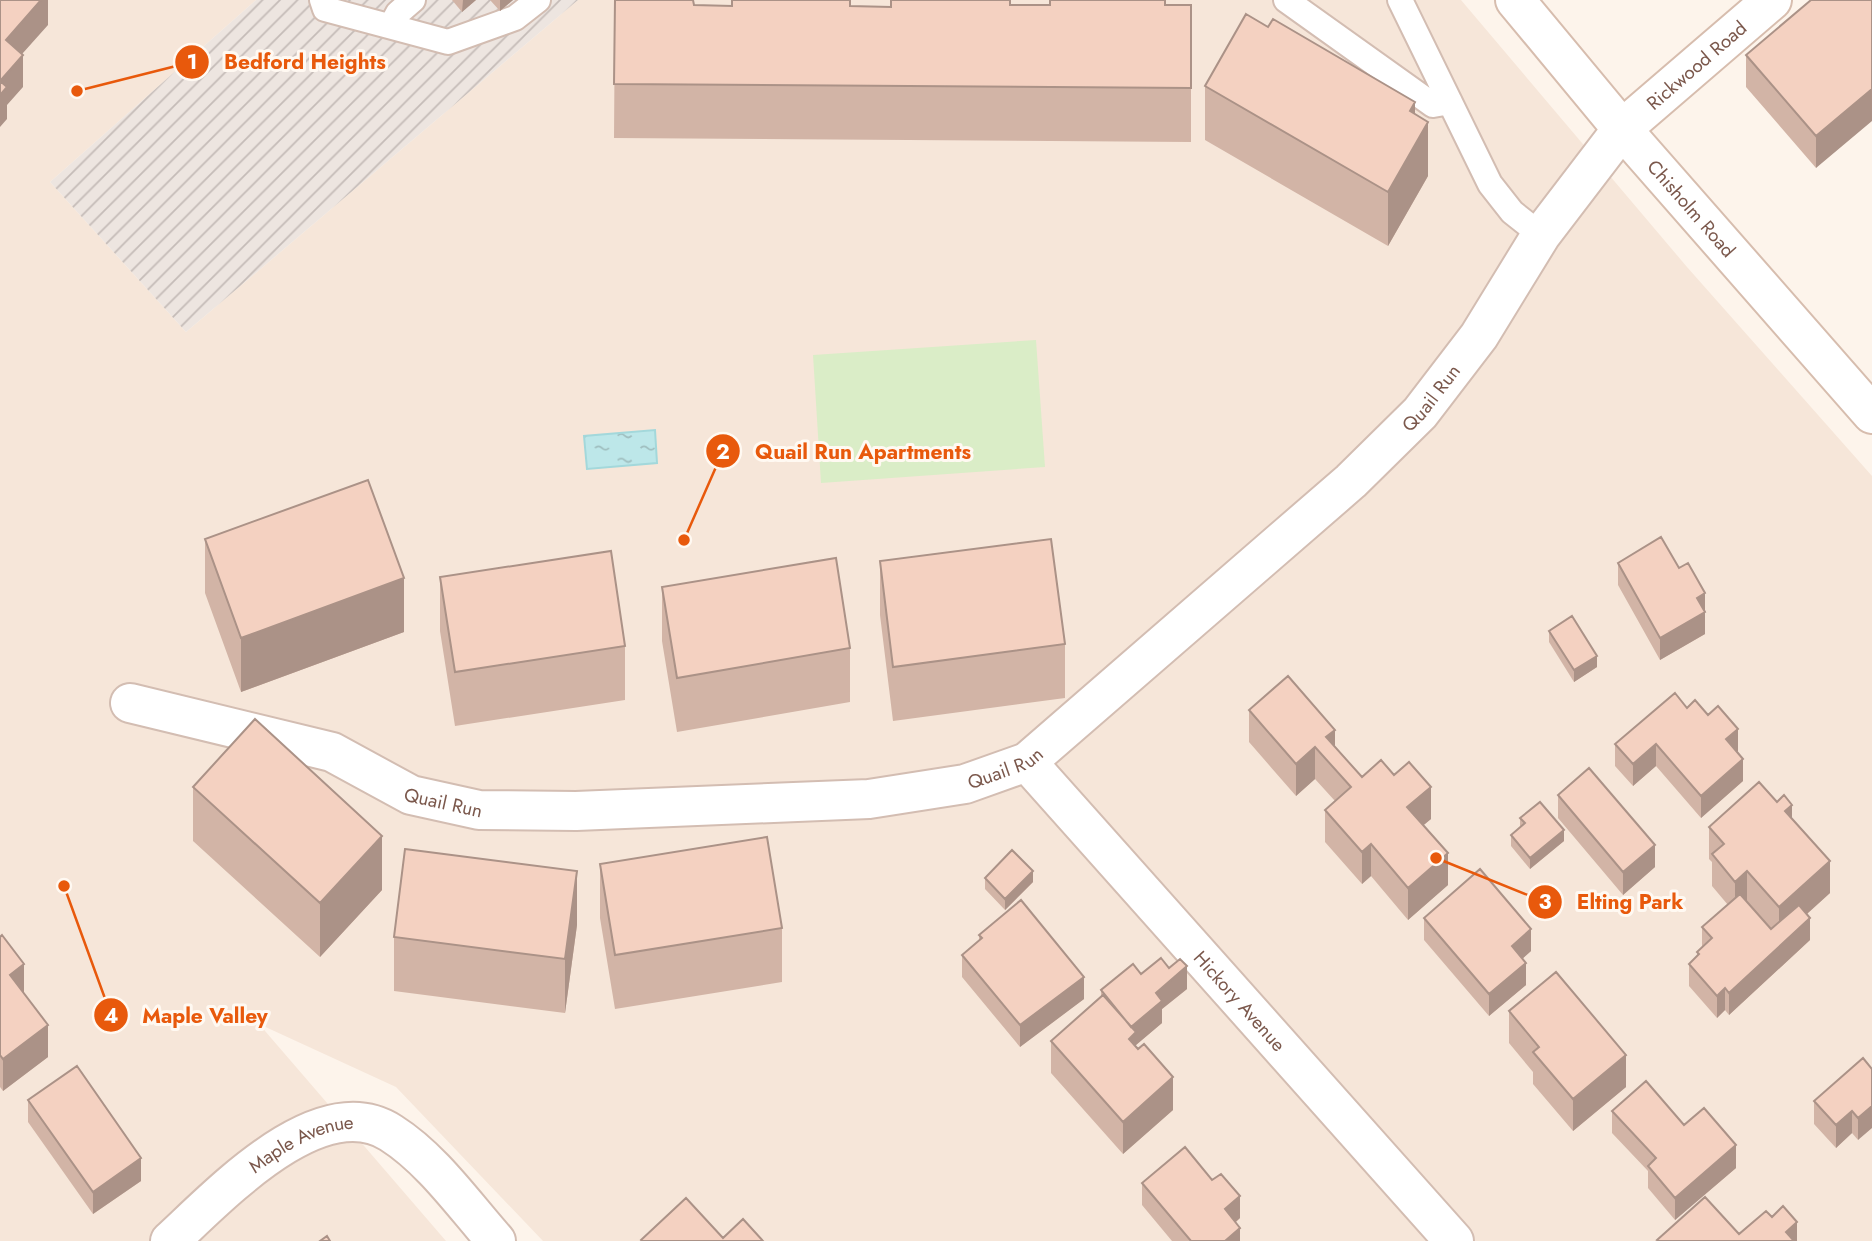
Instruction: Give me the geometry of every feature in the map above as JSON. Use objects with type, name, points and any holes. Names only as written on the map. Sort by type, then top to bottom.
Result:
[{"type":"street","name":"Chisholm Road","points":[[1515,0],[1622,129],[1872,414]]},
{"type":"street","name":"Rickwood Road","points":[[1622,129],[1772,0]]},
{"type":"street","name":"Quail Run","points":[[130,703],[332,752],[411,795],[479,810],[576,811],[869,799],[965,784],[1027,762],[1351,481],[1420,413],[1479,336],[1541,235],[1622,129]]},
{"type":"street","name":"Hickory Avenue","points":[[1027,762],[1454,1241]]},
{"type":"street","name":"Maple Avenue","points":[[170,1241],[223,1192],[299,1135],[351,1120],[390,1132],[430,1167],[496,1241]]},
{"type":"lane","points":[[322,0],[325,9],[448,42],[515,18],[538,0]]},
{"type":"lane","points":[[391,26],[398,13],[413,0]]},
{"type":"lane","points":[[1286,0],[1433,104],[1450,102]]},
{"type":"lane","points":[[1399,0],[1490,184],[1512,212],[1541,235]]},
{"type":"shaded area","points":[[0,0],[256,0],[50,182],[186,332],[578,0],[1461,0],[1687,267],[1872,476],[1872,1241],[543,1241],[396,1087],[259,1024],[446,1241],[0,1241]]},
{"type":"shaded area","points":[[256,0],[578,0],[186,332],[50,182]]},
{"type":"green space","points":[[1036,340],[1045,467],[821,483],[813,355]]},
{"type":"water","points":[[655,430],[657,463],[587,469],[584,436]]},
{"type":"building","points":[[0,0],[41,0],[6,40],[23,55],[0,81]]},
{"type":"building","points":[[615,0],[693,0],[694,5],[732,6],[732,0],[850,0],[850,6],[891,7],[891,0],[1010,0],[1010,5],[1050,5],[1050,0],[1165,0],[1165,5],[1191,5],[1191,88],[614,84]]},
{"type":"building","points":[[1811,0],[1872,0],[1872,89],[1816,136],[1746,55]]},
{"type":"building","points":[[1246,14],[1268,27],[1273,19],[1415,102],[1410,111],[1428,122],[1388,192],[1205,86]]},
{"type":"building","points":[[0,81],[7,87],[0,95]]},
{"type":"building","points":[[368,480],[404,578],[241,638],[205,539]]},
{"type":"building","points":[[1661,537],[1679,568],[1688,563],[1705,593],[1697,598],[1705,612],[1660,638],[1618,563]]},
{"type":"building","points":[[1051,539],[1065,644],[893,667],[880,561]]},
{"type":"building","points":[[611,551],[625,646],[455,672],[440,577]]},
{"type":"building","points":[[836,558],[850,648],[677,678],[662,587]]},
{"type":"building","points":[[1572,616],[1597,656],[1574,670],[1549,631]]},
{"type":"building","points":[[1288,676],[1335,730],[1326,737],[1362,777],[1381,760],[1394,775],[1409,762],[1431,787],[1407,807],[1448,853],[1408,888],[1371,844],[1362,852],[1325,810],[1351,787],[1315,747],[1296,764],[1249,710]]},
{"type":"building","points":[[1675,693],[1687,708],[1695,700],[1708,715],[1718,706],[1738,729],[1726,739],[1743,759],[1701,796],[1656,744],[1633,764],[1615,744]]},
{"type":"building","points":[[255,719],[382,836],[320,903],[193,787]]},
{"type":"building","points":[[1589,768],[1655,845],[1623,872],[1558,795]]},
{"type":"building","points":[[1759,782],[1777,802],[1784,795],[1792,805],[1785,811],[1830,861],[1779,907],[1747,871],[1735,882],[1712,854],[1724,844],[1709,827]]},
{"type":"building","points":[[1540,802],[1564,830],[1530,858],[1511,835],[1525,823],[1520,818]]},
{"type":"building","points":[[767,837],[782,928],[615,955],[600,864]]},
{"type":"building","points":[[405,849],[577,871],[565,959],[394,937]]},
{"type":"building","points":[[1012,850],[1033,871],[1005,899],[985,878]]},
{"type":"building","points":[[1480,869],[1531,929],[1512,946],[1526,963],[1489,994],[1424,918]]},
{"type":"building","points":[[1740,894],[1771,929],[1799,905],[1810,918],[1729,993],[1725,988],[1717,996],[1689,964],[1712,938],[1702,927]]},
{"type":"building","points":[[1021,900],[1084,977],[1020,1025],[962,955],[982,938],[979,935]]},
{"type":"building","points":[[2,935],[24,964],[10,975],[48,1025],[3,1059],[0,1055]]},
{"type":"building","points":[[1161,958],[1169,968],[1180,959],[1187,966],[1156,993],[1162,1001],[1131,1027],[1101,990],[1133,964],[1141,974]]},
{"type":"building","points":[[1556,972],[1626,1055],[1573,1099],[1533,1052],[1539,1047],[1509,1011]]},
{"type":"building","points":[[1103,995],[1136,1032],[1129,1039],[1138,1049],[1144,1044],[1173,1077],[1123,1122],[1051,1041]]},
{"type":"building","points":[[1863,1058],[1872,1069],[1872,1106],[1858,1118],[1852,1111],[1836,1125],[1814,1101]]},
{"type":"building","points":[[77,1066],[141,1158],[93,1192],[28,1100]]},
{"type":"building","points":[[1646,1081],[1684,1125],[1704,1108],[1736,1145],[1675,1198],[1648,1166],[1656,1158],[1612,1111]]},
{"type":"building","points":[[1185,1147],[1212,1180],[1221,1174],[1240,1196],[1225,1209],[1240,1228],[1225,1241],[1191,1241],[1142,1183]]},
{"type":"building","points":[[1705,1197],[1739,1234],[1766,1211],[1772,1217],[1783,1206],[1797,1222],[1786,1232],[1794,1241],[1657,1240]]},
{"type":"building","points":[[686,1198],[723,1238],[743,1219],[763,1241],[641,1240]]},
{"type":"place","name":"Bedford Heights","points":[[77,91]]},
{"type":"place","name":"Quail Run Apartments","points":[[684,540]]},
{"type":"place","name":"Elting Park","points":[[1436,858]]},
{"type":"place","name":"Maple Valley","points":[[64,886]]}]
